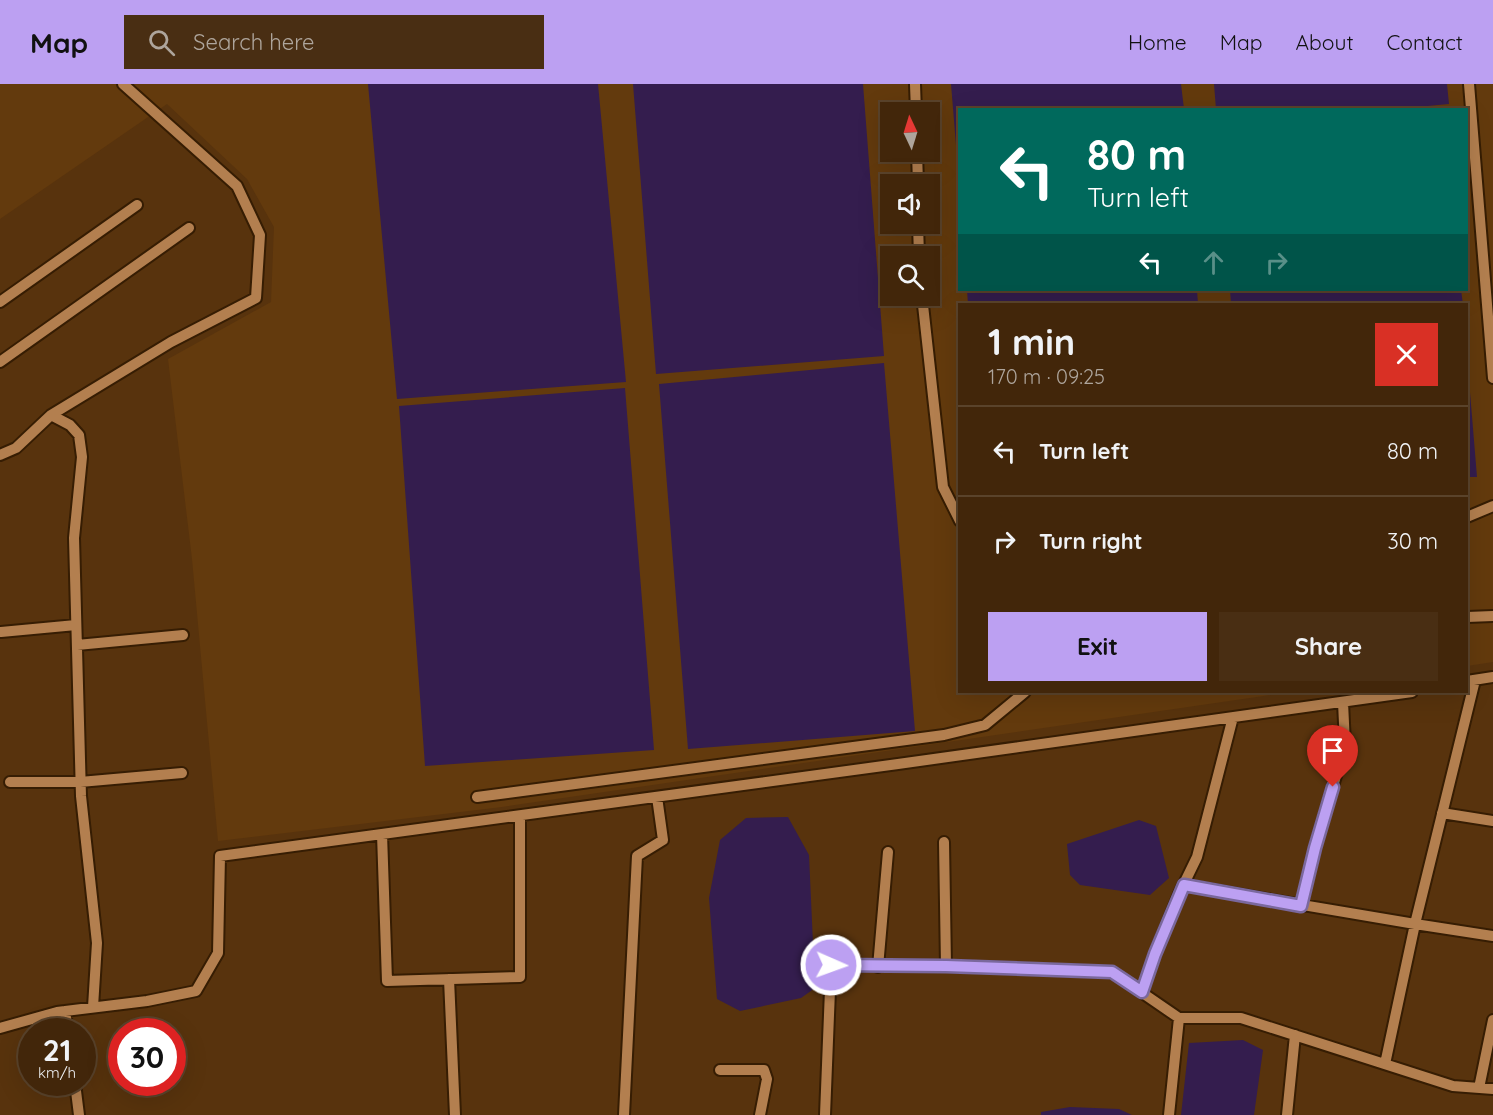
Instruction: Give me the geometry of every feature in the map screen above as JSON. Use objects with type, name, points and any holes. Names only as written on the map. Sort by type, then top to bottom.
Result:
[{"type":"street","points":[[0,455],[16,448],[51,415],[171,342],[256,298],[260,235],[237,186],[123,84]]},
{"type":"street","points":[[915,84],[916,102]]},
{"type":"street","points":[[1469,84],[1493,378]]},
{"type":"street","points":[[0,302],[137,205]]},
{"type":"street","points":[[0,362],[189,228]]},
{"type":"street","points":[[923,306],[943,487],[958,517]]},
{"type":"street","points":[[51,415],[70,425],[80,435],[82,458],[74,538],[80,782],[97,943],[93,1007]]},
{"type":"street","points":[[1468,517],[1493,506]]},
{"type":"street","points":[[1468,617],[1493,616]]},
{"type":"street","points":[[1,632],[76,625]]},
{"type":"street","points":[[77,645],[183,635]]},
{"type":"street","points":[[1385,1064],[1471,681],[1493,677]]},
{"type":"street","points":[[477,797],[944,735],[985,725],[1024,693]]},
{"type":"street","points":[[0,1028],[57,1012],[196,991],[218,953],[219,856],[1405,693]]},
{"type":"street","points":[[1301,906],[1345,745],[1343,702]]},
{"type":"street","points":[[1142,992],[1155,954],[1197,856],[1233,717]]},
{"type":"street","points":[[10,782],[80,782],[183,772]]},
{"type":"street","points":[[624,1115],[637,856],[663,840],[657,797]]},
{"type":"street","points":[[1442,813],[1493,821]]},
{"type":"street","points":[[382,834],[387,981],[520,977],[520,816]]},
{"type":"street","points":[[944,842],[946,966]]},
{"type":"street","points":[[878,967],[888,852]]},
{"type":"street","points":[[1184,885],[1493,936]]},
{"type":"street","points":[[825,1115],[831,965],[946,966],[1112,972],[1179,1018],[1241,1018],[1453,1086],[1493,1089]]},
{"type":"street","points":[[448,980],[455,1115]]},
{"type":"street","points":[[65,1011],[66,1018]]},
{"type":"street","points":[[1169,1115],[1179,1018]]},
{"type":"street","points":[[1479,1088],[1493,1020]]},
{"type":"street","points":[[1287,1115],[1295,1035]]},
{"type":"street","points":[[720,1070],[764,1070],[767,1078],[760,1115]]},
{"type":"street","points":[[77,1096],[79,1115]]},
{"type":"shaded area","points":[[0,84],[1493,84],[1493,662],[1468,666],[1468,303],[958,303],[958,693],[1283,693],[502,807],[218,841],[192,559],[168,359],[271,302],[274,227],[247,179],[167,104],[0,219]]},
{"type":"shaded area","points":[[368,84],[598,84],[626,382],[397,399]]},
{"type":"shaded area","points":[[633,84],[863,84],[884,356],[656,374]]},
{"type":"shaded area","points":[[951,84],[1181,84],[1184,108],[958,108],[958,145],[956,145]]},
{"type":"shaded area","points":[[1214,84],[1447,84],[1449,104],[1406,108],[1216,108]]},
{"type":"shaded area","points":[[967,291],[1197,291],[1198,303],[968,303]]},
{"type":"shaded area","points":[[1230,291],[1461,291],[1463,303],[1231,303]]},
{"type":"shaded area","points":[[884,363],[915,731],[688,749],[659,384]]},
{"type":"shaded area","points":[[1468,368],[1477,477],[1468,477]]},
{"type":"shaded area","points":[[625,388],[654,750],[425,766],[399,406]]},
{"type":"shaded area","points":[[788,817],[809,855],[815,988],[801,998],[740,1011],[717,999],[709,898],[720,840],[746,818]]},
{"type":"shaded area","points":[[1139,820],[1156,826],[1169,878],[1150,895],[1080,885],[1070,875],[1067,844]]},
{"type":"shaded area","points":[[1243,1040],[1263,1050],[1254,1115],[1181,1115],[1189,1043]]},
{"type":"shaded area","points":[[1070,1107],[1119,1109],[1132,1115],[1041,1115],[1041,1112]]},
{"type":"route","points":[[831,965],[946,966],[1112,972],[1142,992],[1184,885],[1301,906],[1333,787]]}]
